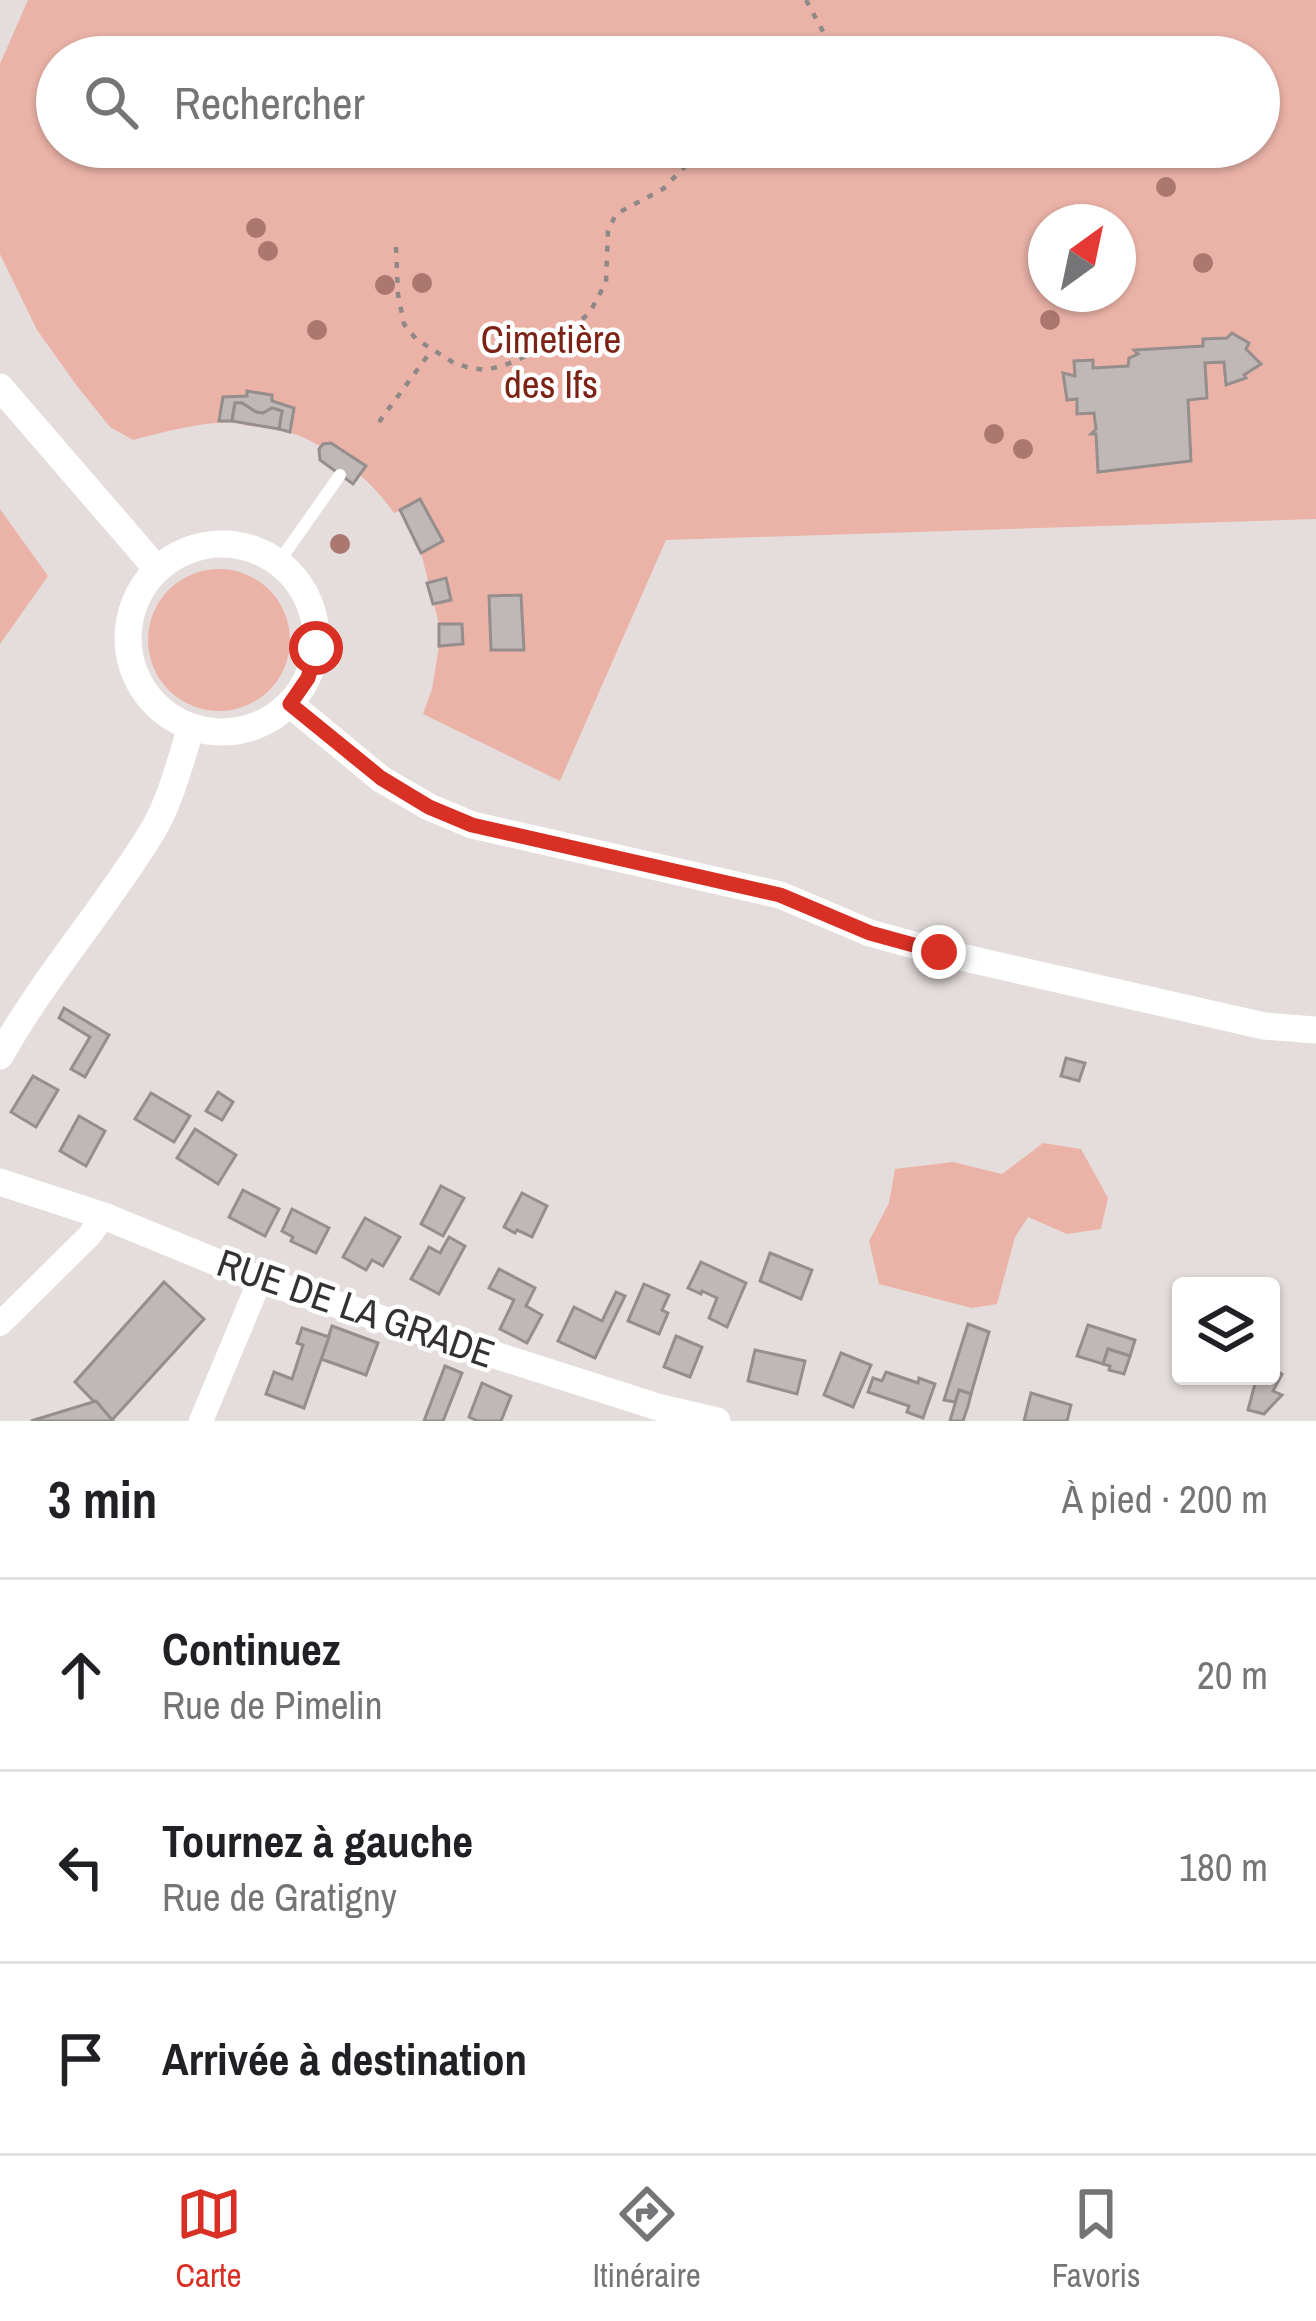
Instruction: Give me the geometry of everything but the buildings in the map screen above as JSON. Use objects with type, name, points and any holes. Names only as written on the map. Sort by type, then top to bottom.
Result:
[{"type":"street","points":[[0,387],[157,569]]},
{"type":"street","points":[[204,544],[257,550],[278,563],[302,587],[314,616],[316,648],[308,678],[290,704],[269,720],[218,733],[191,728],[163,712],[141,688],[129,658],[128,626],[137,595],[157,569],[178,553],[204,544]]},
{"type":"street","points":[[290,704],[381,778],[429,807],[472,825],[780,895],[870,933],[939,952],[1264,1026],[1316,1030]]},
{"type":"street","points":[[0,1056],[150,834],[168,798],[191,728]]},
{"type":"street","name":"RUE DE LA GRADE","points":[[0,1181],[104,1216],[260,1280],[661,1408],[717,1421]]},
{"type":"street","points":[[0,1324],[104,1216]]},
{"type":"street","points":[[202,1421],[260,1280]]},
{"type":"lane","points":[[278,563],[340,476]]},
{"type":"path","points":[[806,0],[825,36]]},
{"type":"path","points":[[396,247],[404,324],[416,339],[454,363],[486,370],[505,365],[544,348],[590,312],[606,282],[608,231],[616,214],[663,189],[684,168]]},
{"type":"path","points":[[379,422],[431,351]]},
{"type":"green space","name":"Cimetière des Ifs","points":[[28,0],[1316,0],[1316,519],[666,540],[560,781],[423,714],[432,689],[439,624],[421,553],[400,511],[394,513],[348,465],[304,438],[242,422],[201,425],[133,440],[110,427],[37,330],[0,254],[0,64]]},
{"type":"green space","points":[[0,509],[48,576],[0,644]]},
{"type":"green space","points":[[219,569],[246,575],[269,590],[284,613],[290,640],[284,667],[269,690],[246,705],[219,711],[192,705],[169,690],[154,667],[148,640],[154,613],[169,590],[192,575]]},
{"type":"green space","points":[[1043,1143],[1081,1149],[1108,1198],[1101,1229],[1067,1234],[1028,1217],[1015,1237],[997,1304],[972,1308],[879,1284],[869,1241],[889,1203],[895,1169],[953,1162],[1002,1174]]},
{"type":"route","points":[[316,648],[308,678],[290,704],[381,778],[429,807],[472,825],[523,838],[780,895],[870,933],[939,952]]}]
